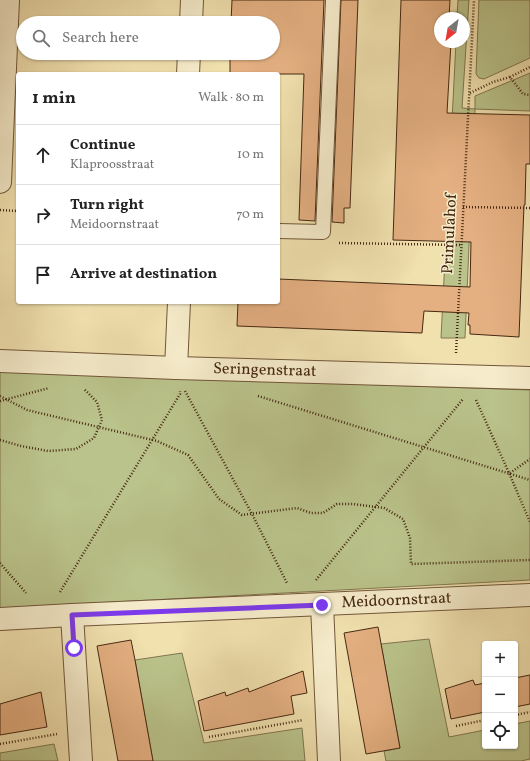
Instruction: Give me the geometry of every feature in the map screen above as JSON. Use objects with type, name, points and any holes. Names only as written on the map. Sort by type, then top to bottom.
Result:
[{"type":"street","points":[[0,182],[8,0]]},
{"type":"street","points":[[191,16],[192,0]]},
{"type":"street","points":[[188,72],[189,60]]},
{"type":"street","points":[[178,376],[179,304]]},
{"type":"street","name":"Seringenstraat","points":[[0,361],[178,376],[530,378]]},
{"type":"street","name":"Meidoornstraat","points":[[0,619],[530,595]]},
{"type":"street","points":[[322,605],[329,761]]},
{"type":"street","points":[[64,615],[79,731],[81,761]]},
{"type":"lane","points":[[280,231],[323,232],[333,0]]},
{"type":"path","name":"Primulahof","points":[[313,584],[463,401],[460,377],[461,246],[474,0]]},
{"type":"path","points":[[470,93],[493,82],[510,77],[530,68]]},
{"type":"path","points":[[510,77],[523,94],[530,95]]},
{"type":"path","points":[[464,207],[530,208]]},
{"type":"path","points":[[0,210],[16,211]]},
{"type":"path","points":[[323,232],[325,242],[461,246]]},
{"type":"path","points":[[64,615],[56,599],[180,394],[178,376]]},
{"type":"path","points":[[178,376],[252,514],[288,585]]},
{"type":"path","points":[[460,377],[510,473],[530,522]]},
{"type":"path","points":[[0,401],[53,388]]},
{"type":"path","points":[[0,440],[48,451],[76,449],[94,438],[102,420],[97,402],[85,389],[77,389]]},
{"type":"path","points":[[253,394],[530,480]]},
{"type":"path","points":[[0,396],[27,410],[157,441],[188,455],[219,499],[242,515],[297,508],[311,513],[323,513],[337,504],[377,506],[384,508],[403,519],[410,538],[411,564],[530,560]]},
{"type":"path","points":[[510,473],[530,459]]},
{"type":"path","points":[[0,563],[33,602],[33,617]]},
{"type":"path","points":[[518,714],[530,712]]},
{"type":"path","points":[[209,737],[327,715]]},
{"type":"path","points":[[456,726],[482,721]]},
{"type":"path","points":[[0,744],[79,731]]},
{"type":"green space","points":[[458,0],[469,0],[468,12],[457,12]]},
{"type":"green space","points":[[479,0],[530,0],[530,58],[484,79],[479,78],[476,74]]},
{"type":"green space","points":[[456,48],[466,48],[462,108],[475,109],[465,338],[441,338]]},
{"type":"green space","points":[[530,73],[530,111],[475,109],[475,96]]},
{"type":"green space","points":[[0,372],[530,390],[530,580],[0,608]]},
{"type":"green space","points":[[429,639],[449,737],[482,731],[482,749],[518,749],[518,723],[530,721],[530,759],[521,761],[386,761],[384,751],[400,748],[381,644]]},
{"type":"green space","points":[[182,653],[204,743],[302,728],[305,761],[153,761],[135,660]]},
{"type":"green space","points":[[54,744],[58,761],[0,761],[0,753]]},
{"type":"building","points":[[232,0],[324,0],[315,221],[299,220],[304,74],[280,74],[280,72],[230,72],[230,60],[280,60],[280,16],[231,16]]},
{"type":"building","points":[[341,0],[358,0],[350,208],[344,208],[344,223],[332,222]]},
{"type":"building","points":[[401,0],[450,0],[449,12],[434,12],[434,48],[451,48],[447,113],[530,115],[530,164],[526,164],[519,337],[470,334],[470,325],[468,325],[469,313],[424,311],[422,333],[237,326],[238,304],[280,304],[280,279],[470,287],[471,242],[393,240]]},
{"type":"building","points":[[378,627],[400,748],[366,754],[344,633]]},
{"type":"building","points":[[131,640],[153,761],[118,761],[97,646]]},
{"type":"building","points":[[303,671],[307,693],[291,696],[294,714],[204,731],[198,701],[225,692],[226,696],[248,688],[249,692]]},
{"type":"building","points":[[530,675],[530,704],[518,706],[518,677]]},
{"type":"building","points":[[473,680],[475,685],[482,684],[482,713],[451,719],[445,689]]},
{"type":"building","points":[[41,692],[47,727],[0,735],[0,704]]},
{"type":"route","points":[[74,648],[72,615],[322,605]]}]
